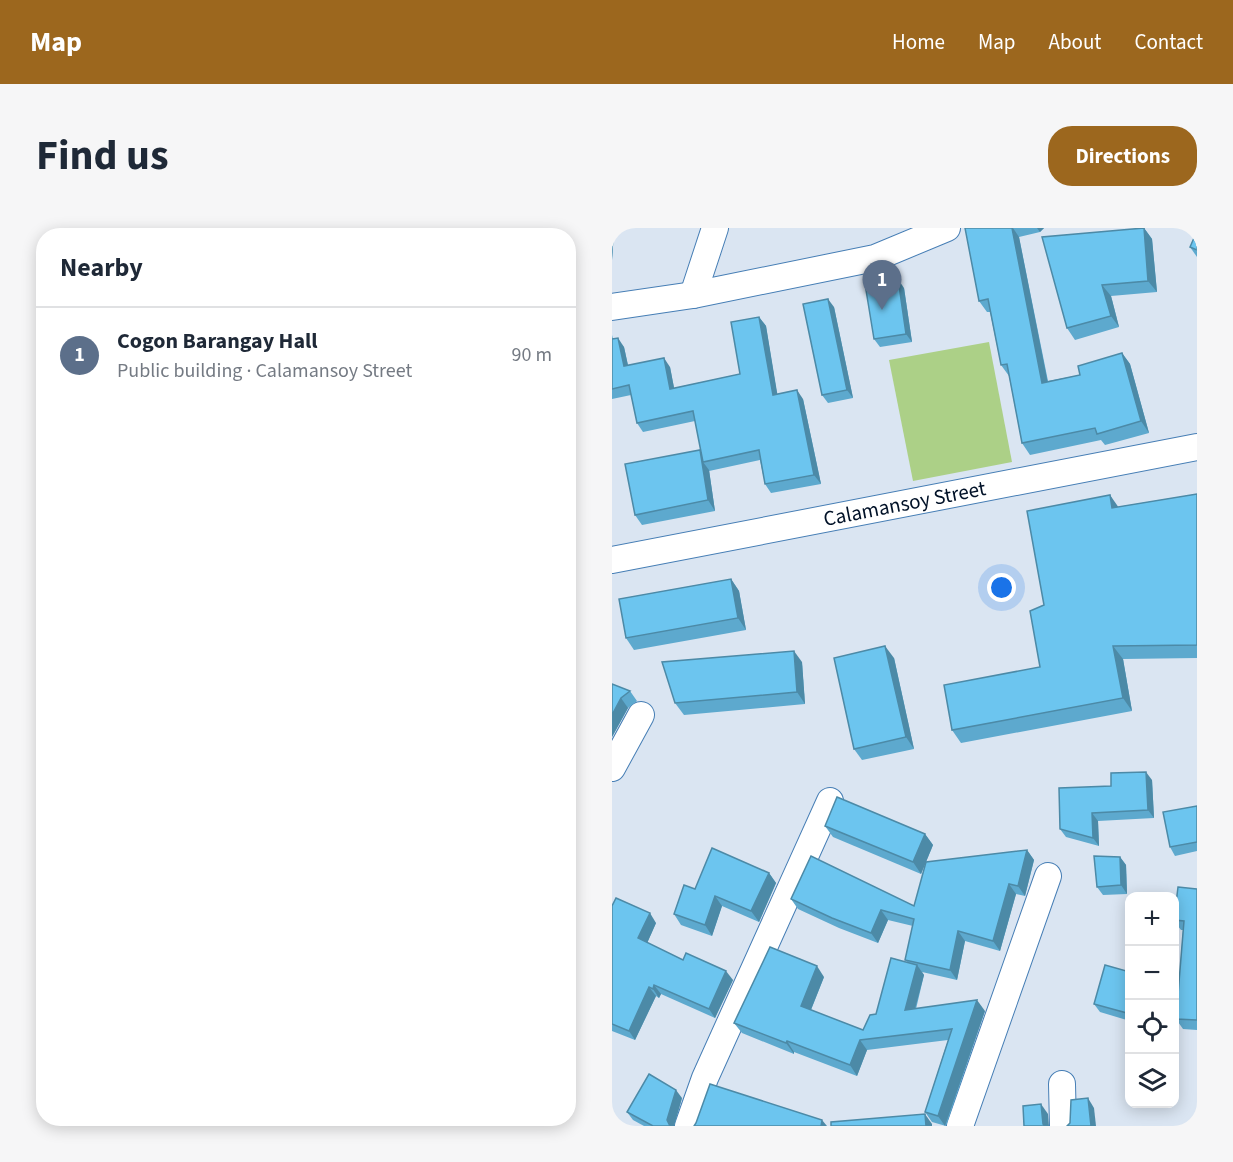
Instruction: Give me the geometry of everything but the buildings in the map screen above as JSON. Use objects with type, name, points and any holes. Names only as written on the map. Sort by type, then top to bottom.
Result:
[{"type":"street","points":[[693,295],[715,228]]},
{"type":"street","points":[[612,307],[693,295],[875,258],[947,228]]},
{"type":"street","name":"Calamansoy Street","points":[[612,560],[1197,447]]},
{"type":"street","points":[[612,768],[641,715]]},
{"type":"street","points":[[688,1126],[705,1078],[830,801]]},
{"type":"street","points":[[960,1126],[1048,876]]},
{"type":"street","points":[[1062,1084],[1063,1126]]},
{"type":"green space","points":[[989,342],[1012,462],[913,481],[889,360]]},
{"type":"place","name":"Cogon Barangay Hall","points":[[882,310]]}]
